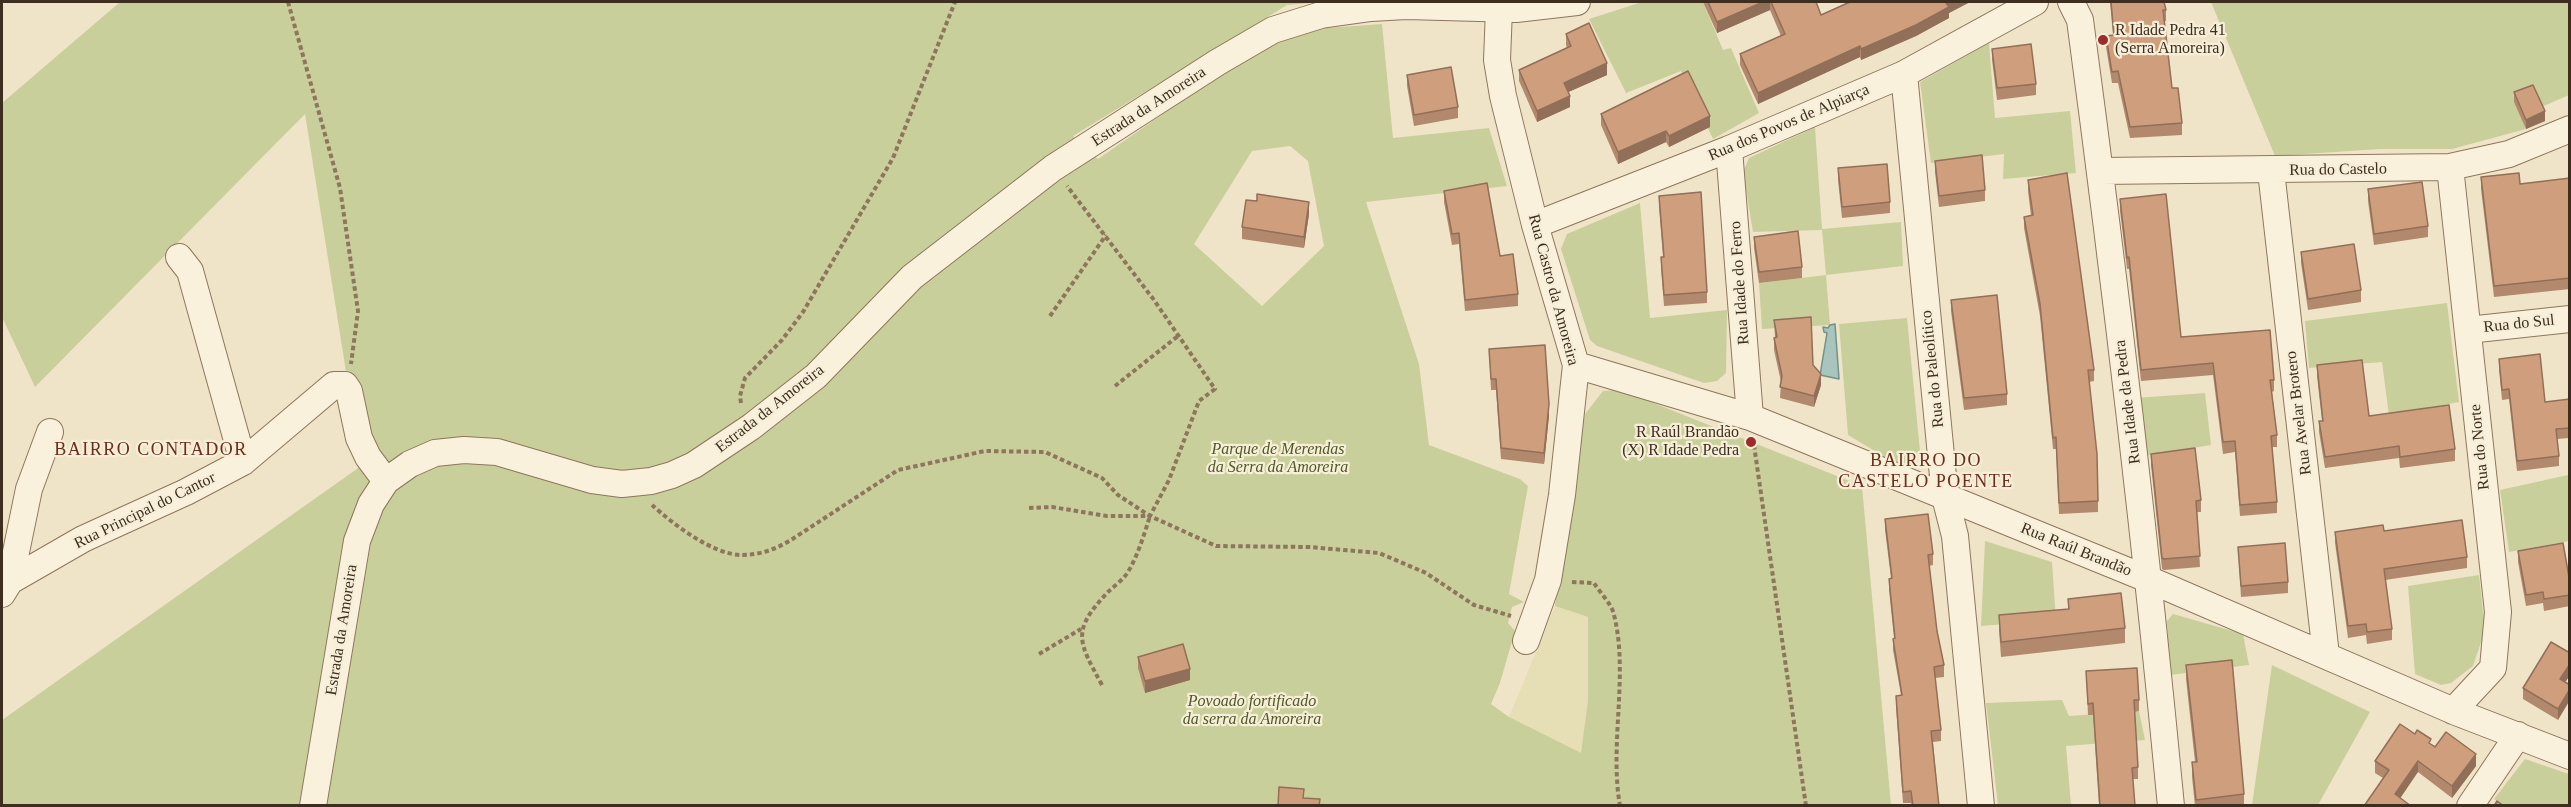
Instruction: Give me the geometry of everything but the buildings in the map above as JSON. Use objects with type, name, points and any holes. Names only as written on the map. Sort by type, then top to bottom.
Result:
[{"type":"street","name":"Estrada da Amoreira","points":[[313,806],[355,552],[366,517],[386,481],[435,453],[464,450],[497,452],[592,480],[630,484],[651,481],[682,471],[711,455],[751,427],[816,376],[912,277],[1053,168],[1259,37],[1289,24],[1321,15],[1371,8],[1406,6],[1499,9],[1533,8],[1577,2]]},
{"type":"street","name":"Rua dos Povos de Alpiarça","points":[[1534,225],[1729,149],[1904,74],[2035,2]]},
{"type":"street","name":"Rua Idade da Pedra","points":[[2071,2],[2080,20],[2100,171],[2150,580],[2171,806]]},
{"type":"street","name":"Rua Castro da Amoreira","points":[[1499,9],[1497,43],[1499,75],[1534,225],[1576,365],[1562,495],[1548,580],[1526,641]]},
{"type":"street","name":"Rua do Paleolítico","points":[[1904,74],[1945,496],[1955,536],[1981,806]]},
{"type":"street","name":"Rua do Castelo","points":[[2100,171],[2271,171],[2450,167],[2509,154],[2570,129]]},
{"type":"street","name":"Rua Idade do Ferro","points":[[1729,149],[1750,417]]},
{"type":"street","name":"Rua do Norte","points":[[2450,167],[2498,612],[2493,668],[2453,711]]},
{"type":"street","name":"Rua Avelar Brotero","points":[[2271,171],[2326,655]]},
{"type":"street","points":[[179,256],[190,271],[243,462]]},
{"type":"street","name":"Rua do Sul","points":[[2468,330],[2570,319]]},
{"type":"street","name":"Rua Raúl Brandão","points":[[1576,365],[1750,417],[2150,580],[2453,711],[2570,756]]},
{"type":"street","name":"Rua Principal do Cantor","points":[[6,587],[83,539],[186,492],[243,462],[329,388],[339,384],[345,385]]},
{"type":"street","points":[[345,385],[351,398],[356,429],[364,448],[386,481]]},
{"type":"street","points":[[6,587],[29,489],[50,432]]},
{"type":"street","points":[[2470,806],[2518,735]]},
{"type":"path","points":[[288,2],[340,188],[358,311],[354,355],[345,385]]},
{"type":"path","points":[[751,427],[743,412],[740,396],[745,378],[782,340],[803,312],[893,158],[955,2]]},
{"type":"path","points":[[1053,168],[1106,235],[1215,389],[1199,401],[1169,480],[1150,516],[1127,573],[1090,611],[1082,629],[1087,657],[1102,685]]},
{"type":"path","points":[[1050,316],[1106,235]]},
{"type":"path","points":[[1115,386],[1178,336]]},
{"type":"path","points":[[1750,417],[1806,806]]},
{"type":"path","points":[[630,484],[662,514],[702,541],[741,555],[774,550],[898,470],[985,451],[1045,452],[1101,478],[1118,495],[1150,516],[1216,546],[1309,547],[1379,553],[1426,573],[1474,605],[1510,615]]},
{"type":"path","points":[[1029,508],[1052,507],[1107,516],[1150,516]]},
{"type":"path","points":[[1548,580],[1594,584],[1614,612],[1618,650],[1617,752],[1620,806]]},
{"type":"path","points":[[1039,654],[1082,629]]},
{"type":"shaded area","points":[[1555,606],[1588,617],[1588,700],[1581,754],[1509,717]]},
{"type":"green space","points":[[120,2],[1324,2],[1287,5],[1073,136],[1098,159],[1248,55],[1290,38],[1325,28],[1382,24],[1393,138],[1489,128],[1507,186],[1366,202],[1419,364],[1429,445],[1520,479],[1528,486],[1509,594],[1524,602],[1512,607],[1508,623],[1515,631],[1500,683],[1491,704],[1509,717],[1581,753],[1588,700],[1588,617],[1555,606],[1576,459],[1585,414],[1603,391],[1621,390],[1862,486],[1891,805],[2,805],[2,720],[361,466],[305,114],[35,387],[2,317],[2,103]],"holes":[[[1290,146],[1308,161],[1324,246],[1262,306],[1194,244],[1252,151]]]},
{"type":"green space","points":[[1642,2],[1703,2],[1723,50],[1731,48],[1759,113],[1713,139],[1681,71],[1626,93],[1589,19]]},
{"type":"green space","points":[[2211,2],[2569,2],[2569,95],[2521,116],[2526,129],[2452,149],[2380,149],[2275,156]]},
{"type":"green space","points":[[1989,43],[1995,118],[2070,111],[2076,173],[2003,179],[2004,154],[1931,163],[1920,82]]},
{"type":"green space","points":[[1815,127],[1822,229],[1901,222],[1903,266],[1826,275],[1822,230],[1753,232],[1743,172],[1749,158]]},
{"type":"green space","points":[[1640,203],[1650,318],[1727,310],[1726,373],[1717,381],[1704,383],[1597,346],[1590,340],[1561,249],[1567,234]]},
{"type":"green space","points":[[1826,275],[1830,325],[1762,329],[1759,283]]},
{"type":"green space","points":[[2447,303],[2459,402],[2389,416],[2382,362],[2309,368],[2305,321]]},
{"type":"green space","points":[[1907,318],[1920,451],[1913,460],[1898,465],[1848,435],[1839,324]]},
{"type":"green space","points":[[2205,393],[2211,445],[2143,456],[2135,398]]},
{"type":"green space","points":[[2568,475],[2569,541],[2509,552],[2500,490]]},
{"type":"green space","points":[[1985,541],[2052,562],[2056,620],[1981,626]]},
{"type":"green space","points":[[2479,575],[2485,630],[2473,666],[2451,683],[2441,685],[2415,674],[2408,586]]},
{"type":"green space","points":[[2173,614],[2243,634],[2249,665],[2170,675],[2167,621]]},
{"type":"green space","points":[[2272,665],[2370,712],[2318,805],[2252,805]]},
{"type":"green space","points":[[2062,700],[2069,716],[2139,711],[2145,740],[2066,746],[2071,805],[1998,805],[1986,703]]},
{"type":"green space","points":[[2525,759],[2569,774],[2569,805],[2503,805],[2494,799]]},
{"type":"water","points":[[1835,324],[1839,379],[1820,375],[1827,333],[1824,332],[1823,327],[1828,328]]},
{"type":"place","name":"R Idade Pedra 41 (Serra Amoreira)","points":[[2103,40]]},
{"type":"place","name":"R Raúl Brandão (X) R Idade Pedra","points":[[1751,442]]},
{"type":"district","name":"BAIRRO CONTADOR","points":[[151,450]]},
{"type":"district","name":"BAIRRO DO CASTELO POENTE","points":[[1926,471]]},
{"type":"park label","name":"Parque de Merendas da Serra da Amoreira","points":[[1278,459]]},
{"type":"park label","name":"Povoado fortificado da serra da Amoreira","points":[[1252,711]]}]
